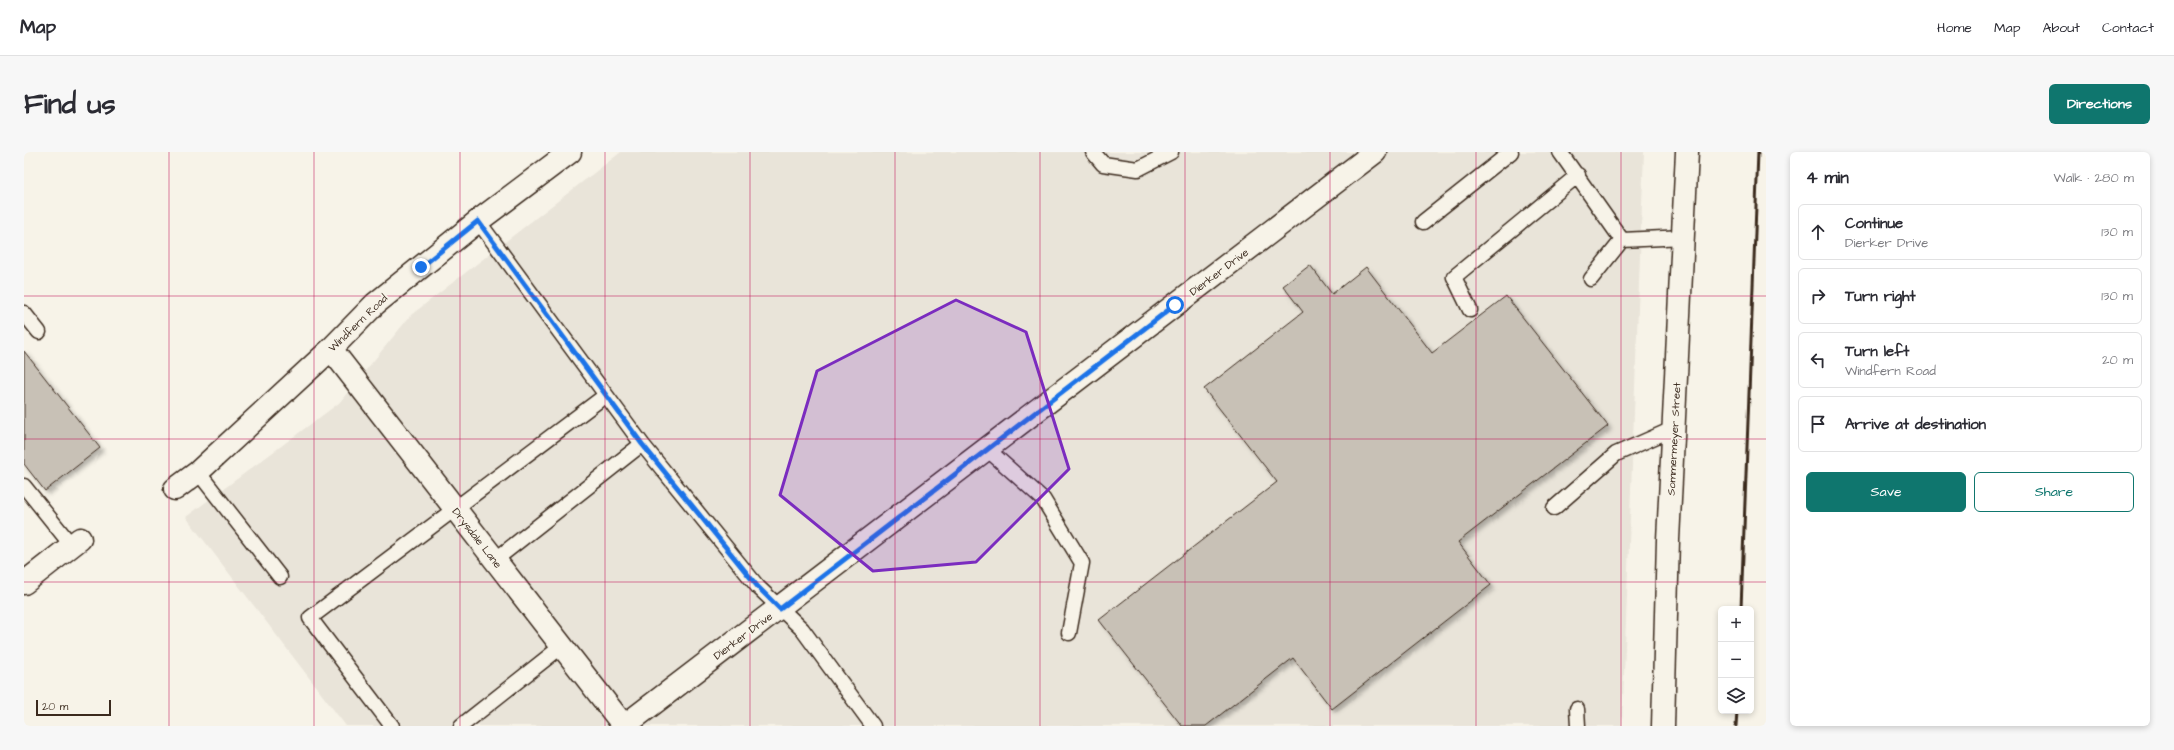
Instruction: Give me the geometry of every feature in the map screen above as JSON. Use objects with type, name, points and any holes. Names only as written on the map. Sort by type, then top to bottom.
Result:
[{"type":"street","name":"Windfern Road","points":[[175,489],[198,472],[331,350],[375,304],[478,221],[570,152]]},
{"type":"street","name":"Dierker Drive","points":[[624,726],[780,609],[1375,152]]},
{"type":"street","name":"Sommermeyer Street","points":[[1663,726],[1668,540],[1675,428],[1687,152]]},
{"type":"street","name":"Drysdale Lane","points":[[331,350],[624,726]]},
{"type":"street","points":[[24,584],[76,542]]},
{"type":"lane","points":[[1094,152],[1103,164],[1138,170],[1171,152]]},
{"type":"lane","points":[[1423,222],[1511,152]]},
{"type":"lane","points":[[1560,152],[1578,175],[1622,240]]},
{"type":"lane","points":[[1470,310],[1454,277],[1578,175]]},
{"type":"lane","points":[[478,221],[642,444],[758,587],[802,629],[873,726]]},
{"type":"lane","points":[[1591,279],[1622,240],[1684,237]]},
{"type":"lane","points":[[24,313],[39,332]]},
{"type":"lane","points":[[392,726],[310,618],[454,508],[606,395]]},
{"type":"lane","points":[[1554,508],[1616,454],[1675,428]]},
{"type":"lane","points":[[494,560],[642,444]]},
{"type":"lane","points":[[987,449],[1043,499],[1082,563],[1069,633]]},
{"type":"lane","points":[[198,472],[280,577]]},
{"type":"lane","points":[[24,486],[76,542]]},
{"type":"lane","points":[[461,726],[562,646]]},
{"type":"lane","points":[[1577,709],[1578,726]]},
{"type":"highlighted area","points":[[956,300],[1026,332],[1069,469],[976,562],[873,571],[780,495],[817,371]]},
{"type":"shaded area","points":[[621,152],[1644,152],[1622,726],[346,726],[186,517],[339,403],[411,315]]},
{"type":"building","points":[[1310,265],[1332,294],[1366,267],[1432,353],[1506,296],[1608,426],[1458,542],[1491,585],[1332,709],[1293,658],[1206,726],[1182,726],[1099,620],[1277,482],[1204,389],[1303,312],[1283,286]]},
{"type":"building","points":[[24,351],[100,448],[45,491],[24,464]]},
{"type":"railway","points":[[1741,606],[1758,152]]},
{"type":"railway","points":[[1736,726],[1737,714]]},
{"type":"route","points":[[421,267],[478,221],[642,444],[758,587],[780,609],[1175,305]]}]
